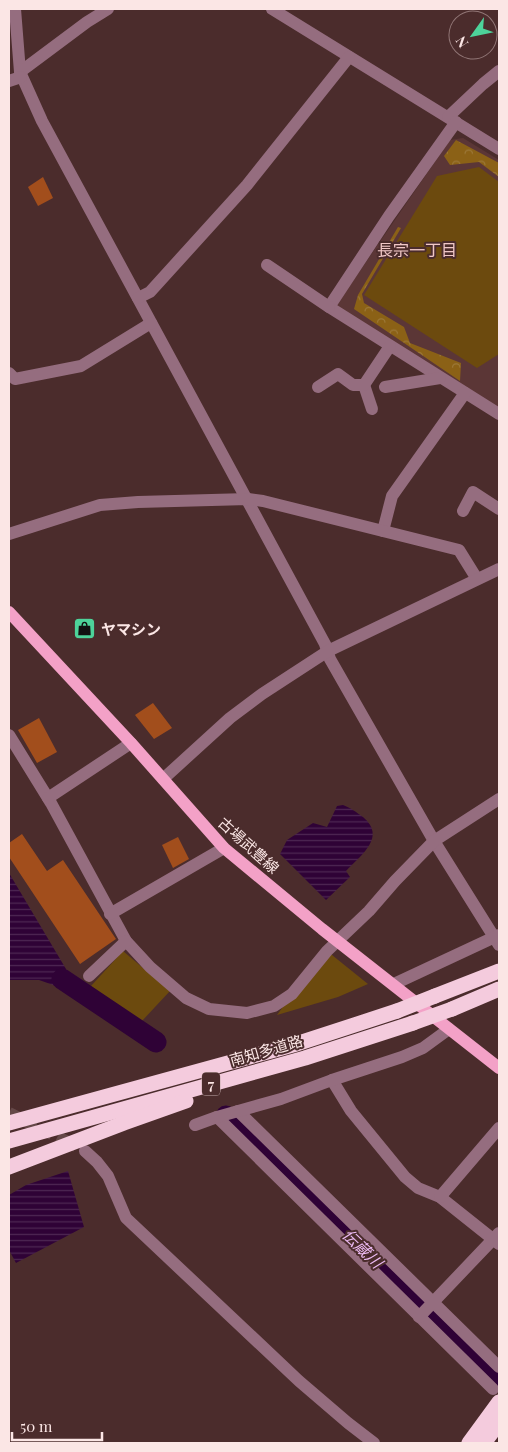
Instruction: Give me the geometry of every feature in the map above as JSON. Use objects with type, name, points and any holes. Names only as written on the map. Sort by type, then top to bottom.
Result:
[{"type":"highway","name":"南知多道路","points":[[9,1123],[293,1045],[397,1010],[499,971]]},
{"type":"highway","name":"南知多道路","points":[[9,1141],[274,1066],[413,1023],[499,989]]},
{"type":"highway","points":[[9,1167],[192,1099],[274,1066]]},
{"type":"highway","points":[[9,1115],[91,1091],[141,1086]]},
{"type":"highway","points":[[469,1443],[496,1395]]},
{"type":"highway","points":[[484,1443],[499,1423]]},
{"type":"main road","name":"古場武豊線","points":[[9,612],[224,848],[337,941],[499,1068]]},
{"type":"street","points":[[15,9],[17,77],[248,499],[328,651],[434,841],[497,939],[394,984]]},
{"type":"street","points":[[17,77],[86,22],[108,9]]},
{"type":"street","points":[[272,9],[499,149]]},
{"type":"street","points":[[138,298],[150,292],[246,185],[349,57]]},
{"type":"street","points":[[329,307],[452,120],[483,84],[499,70]]},
{"type":"street","points":[[267,265],[329,307],[499,414]]},
{"type":"street","points":[[9,373],[15,379],[81,366],[151,323]]},
{"type":"street","points":[[364,385],[390,346]]},
{"type":"street","points":[[318,387],[338,374],[353,385],[364,385]]},
{"type":"street","points":[[385,387],[440,378]]},
{"type":"street","points":[[364,385],[372,409]]},
{"type":"street","points":[[383,531],[392,496],[465,394]]},
{"type":"street","points":[[463,511],[473,492],[499,509]]},
{"type":"street","points":[[9,534],[100,505],[248,499],[263,501],[459,550],[477,579]]},
{"type":"street","points":[[163,779],[238,712],[328,651],[499,569]]},
{"type":"street","points":[[9,735],[48,798],[126,941],[150,967],[186,998],[209,1009],[247,1013],[274,1006],[292,994],[337,941],[369,911],[434,841],[499,799]]},
{"type":"street","points":[[48,798],[131,744]]},
{"type":"street","points":[[110,914],[224,848]]},
{"type":"street","points":[[89,976],[126,941]]},
{"type":"street","points":[[195,1125],[281,1099],[402,1057],[423,1048],[449,1029]]},
{"type":"street","points":[[332,1080],[351,1111],[405,1177],[418,1188],[440,1197],[497,1239],[420,1317]]},
{"type":"street","points":[[237,1111],[499,1367]]},
{"type":"street","points":[[217,1117],[420,1317],[496,1395]]},
{"type":"street","points":[[440,1197],[499,1128]]},
{"type":"street","points":[[85,1151],[98,1162],[108,1176],[126,1218],[299,1381],[374,1443]]},
{"type":"shaded area","points":[[463,138],[499,160],[499,415],[338,311],[337,304],[450,140]]},
{"type":"shaded area","points":[[479,167],[499,182],[499,354],[477,368],[364,295],[437,176]]},
{"type":"shaded area","points":[[343,805],[363,817],[370,824],[373,832],[372,839],[369,846],[346,871],[350,877],[326,900],[280,854],[287,840],[313,823],[327,827],[337,806]]},
{"type":"shaded area","points":[[9,873],[66,969],[59,987],[39,980],[9,980]]},
{"type":"shaded area","points":[[123,951],[170,991],[141,1022],[91,986]]},
{"type":"shaded area","points":[[327,951],[368,984],[338,997],[277,1015],[292,994]]},
{"type":"shaded area","points":[[68,1171],[84,1227],[16,1263],[9,1250],[9,1195],[26,1185]]},
{"type":"green space","points":[[456,140],[499,163],[499,177],[479,162],[450,165],[444,156]]},
{"type":"green space","points":[[398,227],[401,228],[362,294],[364,303],[404,327],[410,343],[461,363],[460,381],[354,309],[358,295]]},
{"type":"building","points":[[43,177],[53,198],[38,206],[28,187]]},
{"type":"building","points":[[153,703],[172,728],[154,739],[135,715]]},
{"type":"building","points":[[39,718],[57,752],[37,763],[18,730]]},
{"type":"building","points":[[22,834],[47,871],[63,860],[116,939],[80,964],[9,857],[9,843]]},
{"type":"building","points":[[178,837],[189,859],[173,868],[162,845]]},
{"type":"waterway","name":"伝蔵川","points":[[62,979],[156,1042]]},
{"type":"waterway","name":"伝蔵川","points":[[226,1116],[499,1379]]},
{"type":"tunnel","points":[[9,1113],[76,1146]]},
{"type":"place","name":"ヤマシン","points":[[85,629]]},
{"type":"district","name":"長宗一丁目","points":[[417,249]]}]
